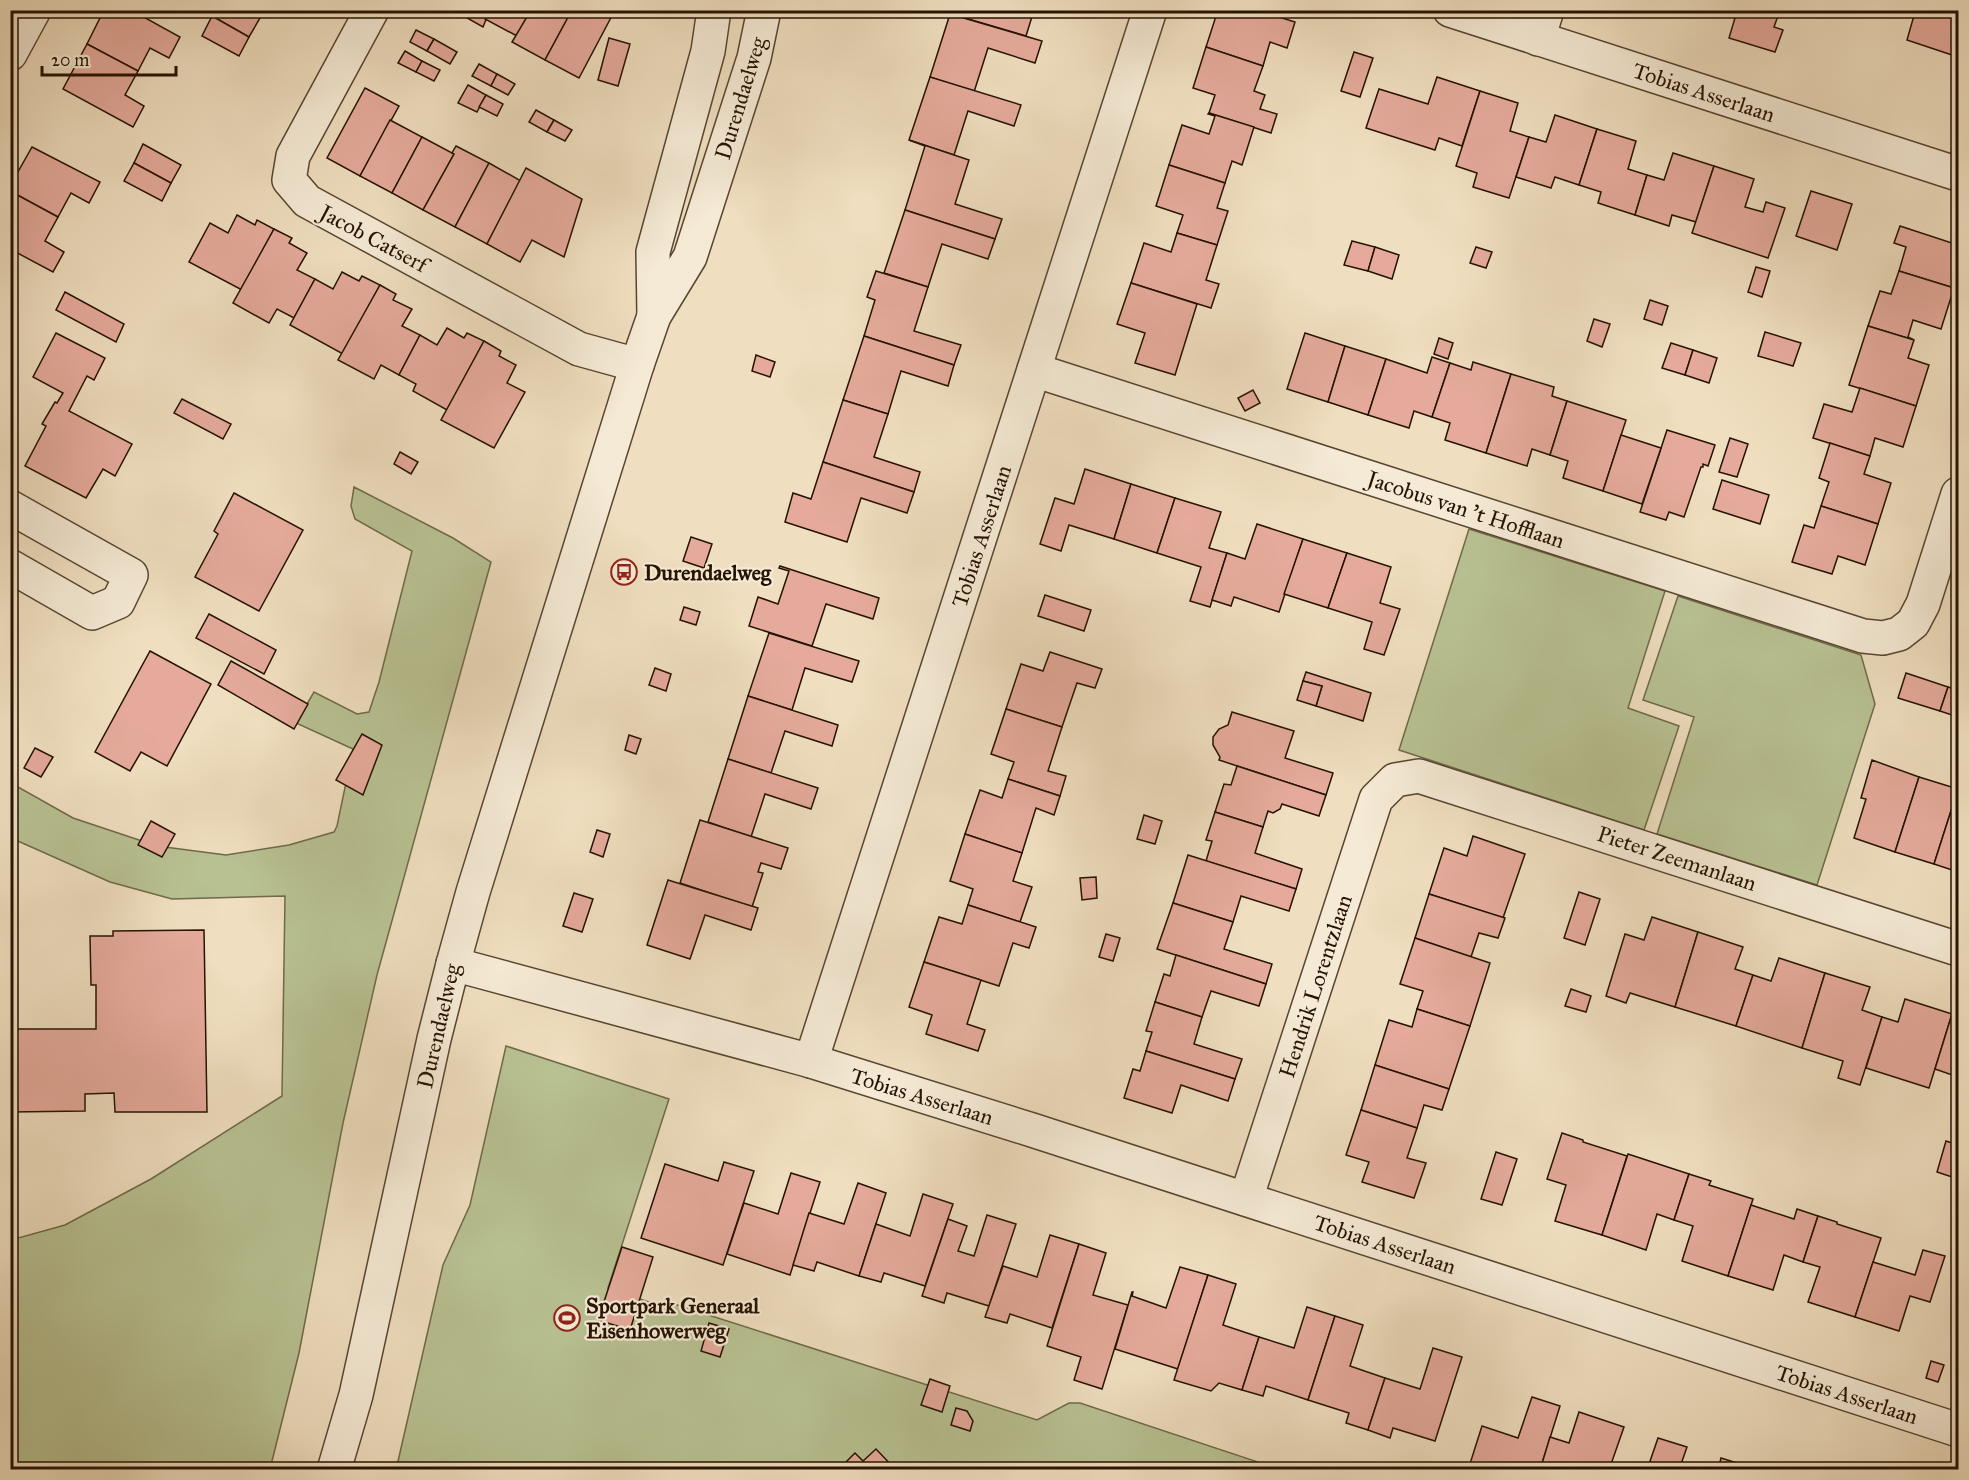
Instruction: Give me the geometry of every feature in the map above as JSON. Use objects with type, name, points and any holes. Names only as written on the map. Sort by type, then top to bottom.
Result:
[{"type":"street","points":[[10,54],[33,10]]},
{"type":"street","name":"Jacob Catserf","points":[[372,10],[293,156],[290,180],[307,201],[579,349],[637,365]]},
{"type":"street","name":"Durendaelweg","points":[[654,315],[653,252],[708,51],[714,10]]},
{"type":"street","name":"Durendaelweg","points":[[334,1470],[356,1395],[434,1039],[476,880],[637,365],[654,315],[690,257],[754,58],[764,10]]},
{"type":"street","name":"Tobias Asserlaan","points":[[811,1061],[1150,10]]},
{"type":"street","name":"Tobias Asserlaan","points":[[1450,10],[1542,25],[1959,174]]},
{"type":"street","name":"Jacobus van 't Hofflaan","points":[[1034,370],[1863,636],[1883,638],[1899,634],[1913,623],[1923,604],[1959,494]]},
{"type":"street","points":[[10,507],[131,575],[118,602],[92,613],[10,566]]},
{"type":"street","name":"Pieter Zeemanlaan","points":[[1395,780],[1419,776],[1959,949]]},
{"type":"street","name":"Hendrik Lorentzlaan","points":[[1246,1199],[1376,799],[1395,780]]},
{"type":"street","name":"Tobias Asserlaan","points":[[453,964],[811,1061],[1959,1430]]},
{"type":"green space","points":[[354,487],[453,538],[491,562],[377,975],[343,1123],[299,1353],[270,1469],[11,1469],[11,1240],[65,1225],[151,1179],[282,1096],[285,896],[172,899],[110,882],[11,838],[11,783],[73,818],[157,846],[226,855],[289,845],[334,832],[353,749],[296,723],[314,692],[357,714],[369,712],[379,682],[412,551],[355,519],[351,506]]},
{"type":"green space","points":[[1469,529],[1665,591],[1628,708],[1679,726],[1644,830],[1399,750]]},
{"type":"green space","points":[[1678,596],[1861,655],[1875,704],[1817,885],[1657,834],[1694,717],[1643,700]]},
{"type":"green space","name":"Sportpark Generaal Eisenhowerweg","points":[[506,1046],[669,1099],[608,1288],[669,1309],[671,1303],[1037,1420],[1069,1403],[1080,1403],[1279,1469],[396,1470],[443,1265],[470,1205]]},
{"type":"building","points":[[104,10],[131,10],[180,37],[169,58],[150,48],[138,71],[87,44]]},
{"type":"building","points":[[215,10],[247,10],[260,18],[249,37],[212,16]]},
{"type":"building","points":[[453,10],[490,10],[483,27]]},
{"type":"building","points":[[490,10],[531,10],[517,36],[485,19]]},
{"type":"building","points":[[531,10],[572,10],[545,60],[512,42]]},
{"type":"building","points":[[572,10],[615,10],[579,78],[545,60]]},
{"type":"building","points":[[941,10],[1034,10],[1026,36],[941,11]]},
{"type":"building","points":[[1218,10],[1231,10],[1239,13],[1240,10],[1281,10],[1279,17],[1295,22],[1287,48],[1270,42],[1263,66],[1206,47]]},
{"type":"building","points":[[1729,10],[1780,10],[1774,27],[1783,30],[1775,52],[1729,38],[1735,18],[1727,15]]},
{"type":"building","points":[[1910,10],[1958,10],[1958,35],[1952,55],[1907,40],[1915,12]]},
{"type":"building","points":[[950,14],[1042,41],[1035,63],[988,48],[974,92],[930,77]]},
{"type":"building","points":[[212,16],[249,37],[239,56],[202,36]]},
{"type":"building","points":[[416,30],[434,39],[427,51],[410,42]]},
{"type":"building","points":[[609,38],[630,44],[618,86],[598,80]]},
{"type":"building","points":[[434,39],[457,52],[450,64],[427,51]]},
{"type":"building","points":[[87,44],[138,71],[125,95],[144,106],[133,127],[63,89]]},
{"type":"building","points":[[1206,47],[1263,66],[1254,91],[1265,95],[1260,109],[1277,114],[1271,133],[1209,113],[1215,95],[1193,88]]},
{"type":"building","points":[[405,51],[422,61],[416,72],[398,63]]},
{"type":"building","points":[[1354,52],[1373,58],[1360,97],[1341,91]]},
{"type":"building","points":[[422,61],[440,70],[434,81],[416,72]]},
{"type":"building","points":[[479,64],[497,74],[491,86],[472,76]]},
{"type":"building","points":[[497,74],[515,84],[508,95],[491,86]]},
{"type":"building","points":[[930,77],[1021,105],[1014,126],[968,111],[954,155],[909,140]]},
{"type":"building","points":[[1437,77],[1480,91],[1462,146],[1439,138],[1435,150],[1366,128],[1379,89],[1428,104]]},
{"type":"building","points":[[468,85],[486,95],[477,112],[458,103]]},
{"type":"building","points":[[365,88],[399,106],[360,176],[327,158]]},
{"type":"building","points":[[1480,91],[1518,103],[1510,131],[1529,137],[1509,198],[1473,187],[1477,173],[1456,166]]},
{"type":"building","points":[[486,95],[503,104],[497,116],[479,107]]},
{"type":"building","points":[[536,110],[554,120],[547,132],[529,122]]},
{"type":"building","points":[[1209,113],[1254,127],[1242,165],[1232,161],[1225,183],[1169,165],[1182,125],[1209,134],[1215,116]]},
{"type":"building","points":[[1555,115],[1597,129],[1579,185],[1555,177],[1551,188],[1516,177],[1529,137],[1546,142]]},
{"type":"building","points":[[390,120],[422,137],[392,193],[360,176]]},
{"type":"building","points":[[554,120],[572,130],[565,141],[547,132]]},
{"type":"building","points":[[1597,129],[1636,141],[1628,169],[1647,175],[1635,215],[1598,203],[1601,192],[1579,185]]},
{"type":"building","points":[[422,137],[454,154],[423,210],[392,193]]},
{"type":"building","points":[[909,140],[969,160],[955,204],[1002,219],[995,239],[905,210],[925,146]]},
{"type":"building","points":[[143,144],[181,165],[171,183],[134,163]]},
{"type":"building","points":[[456,146],[489,163],[455,227],[423,210],[454,154],[452,153]]},
{"type":"building","points":[[32,147],[100,182],[89,203],[71,193],[58,217],[10,191],[10,186]]},
{"type":"building","points":[[1673,153],[1714,166],[1696,222],[1672,215],[1669,226],[1635,215],[1647,175],[1664,180]]},
{"type":"building","points":[[134,163],[171,183],[162,201],[124,181]]},
{"type":"building","points":[[489,163],[521,181],[487,244],[455,227]]},
{"type":"building","points":[[1169,165],[1225,183],[1217,208],[1228,211],[1217,245],[1177,233],[1183,215],[1156,206]]},
{"type":"building","points":[[1714,166],[1754,179],[1745,207],[1763,212],[1766,202],[1785,208],[1768,258],[1692,233]]},
{"type":"building","points":[[526,168],[582,199],[564,257],[532,240],[520,262],[487,244]]},
{"type":"building","points":[[10,191],[58,217],[45,241],[64,252],[53,272],[10,249]]},
{"type":"building","points":[[1811,191],[1852,204],[1837,250],[1796,236]]},
{"type":"building","points":[[905,210],[995,239],[988,259],[942,244],[928,287],[884,273]]},
{"type":"building","points":[[237,215],[255,225],[257,220],[274,229],[242,290],[189,262],[210,223],[228,233]]},
{"type":"building","points":[[1900,226],[1958,245],[1958,275],[1954,288],[1899,271],[1906,247],[1894,243]]},
{"type":"building","points":[[274,229],[292,238],[289,243],[307,253],[297,270],[315,279],[294,318],[277,309],[269,323],[233,303]]},
{"type":"building","points":[[1177,233],[1217,245],[1206,280],[1219,284],[1211,308],[1131,283],[1144,243],[1171,252]]},
{"type":"building","points":[[1352,241],[1375,247],[1368,271],[1344,265]]},
{"type":"building","points":[[1375,247],[1399,255],[1392,279],[1368,271]]},
{"type":"building","points":[[1476,247],[1492,252],[1486,268],[1470,263]]},
{"type":"building","points":[[1756,267],[1770,271],[1762,297],[1748,292]]},
{"type":"building","points":[[876,271],[928,287],[914,331],[961,345],[954,365],[864,336],[875,300],[867,297]]},
{"type":"building","points":[[1899,271],[1954,288],[1941,329],[1913,320],[1908,337],[1914,340],[1868,326],[1880,291],[1891,294]]},
{"type":"building","points":[[342,272],[359,281],[362,276],[380,285],[343,354],[290,325],[315,279],[333,289]]},
{"type":"building","points":[[1131,283],[1197,304],[1175,375],[1135,363],[1145,333],[1117,324]]},
{"type":"building","points":[[380,285],[396,294],[393,300],[412,309],[402,326],[420,335],[399,375],[381,365],[374,379],[338,360]]},
{"type":"building","points":[[65,292],[124,324],[116,342],[56,310]]},
{"type":"building","points":[[1650,300],[1668,306],[1662,325],[1644,319]]},
{"type":"building","points":[[1594,319],[1610,324],[1602,347],[1587,341]]},
{"type":"building","points":[[1868,326],[1914,340],[1908,358],[1929,365],[1916,406],[1849,385]]},
{"type":"building","points":[[447,328],[464,338],[467,333],[484,341],[447,410],[413,391],[416,384],[399,375],[420,335],[437,345]]},
{"type":"building","points":[[1765,332],[1801,343],[1793,366],[1758,356]]},
{"type":"building","points":[[56,333],[105,358],[94,380],[87,376],[69,411],[132,444],[115,476],[103,469],[86,498],[25,466],[46,426],[42,424],[63,393],[33,377]]},
{"type":"building","points":[[1305,333],[1345,346],[1328,402],[1287,389]]},
{"type":"building","points":[[864,336],[954,365],[948,386],[901,371],[888,414],[843,400]]},
{"type":"building","points":[[1439,338],[1453,343],[1448,359],[1434,354]]},
{"type":"building","points":[[484,341],[501,351],[499,356],[516,365],[507,383],[525,392],[494,448],[441,420]]},
{"type":"building","points":[[1671,343],[1693,350],[1685,375],[1662,368]]},
{"type":"building","points":[[1345,346],[1386,359],[1368,415],[1328,402]]},
{"type":"building","points":[[1693,350],[1717,358],[1709,383],[1685,375]]},
{"type":"building","points":[[756,355],[775,362],[770,377],[752,371]]},
{"type":"building","points":[[1432,357],[1450,363],[1432,417],[1414,411],[1409,428],[1368,415],[1386,359],[1427,373]]},
{"type":"building","points":[[1473,362],[1511,374],[1486,453],[1445,440],[1450,423],[1432,417],[1450,363],[1471,370]]},
{"type":"building","points":[[1511,374],[1554,387],[1552,396],[1567,401],[1550,455],[1532,449],[1527,466],[1486,453]]},
{"type":"building","points":[[1860,388],[1916,406],[1903,447],[1875,438],[1870,456],[1813,438],[1824,404],[1852,412]]},
{"type":"building","points":[[1253,390],[1260,403],[1245,411],[1238,398]]},
{"type":"building","points":[[182,399],[231,424],[223,439],[174,413]]},
{"type":"building","points":[[843,400],[888,414],[874,457],[920,472],[914,492],[823,462]]},
{"type":"building","points":[[1567,401],[1626,420],[1603,491],[1563,478],[1568,461],[1550,455]]},
{"type":"building","points":[[1667,430],[1715,445],[1708,466],[1703,464],[1701,467],[1684,517],[1669,512],[1666,520],[1640,512]]},
{"type":"building","points":[[1621,435],[1661,448],[1642,504],[1603,491]]},
{"type":"building","points":[[1730,438],[1748,444],[1737,477],[1719,472]]},
{"type":"building","points":[[1830,443],[1870,456],[1864,474],[1891,483],[1878,524],[1821,506],[1829,482],[1819,478]]},
{"type":"building","points":[[400,452],[418,462],[411,474],[394,464]]},
{"type":"building","points":[[823,462],[914,492],[907,513],[861,498],[847,542],[785,522],[793,493],[811,499]]},
{"type":"building","points":[[1085,469],[1131,484],[1114,539],[1069,525],[1061,551],[1040,544],[1055,498],[1074,504]]},
{"type":"building","points":[[1722,480],[1769,495],[1760,524],[1713,509]]},
{"type":"building","points":[[1131,484],[1175,498],[1157,553],[1114,539]]},
{"type":"building","points":[[234,493],[303,530],[259,611],[195,577],[218,534],[214,531]]},
{"type":"building","points":[[1175,498],[1221,512],[1209,548],[1227,553],[1210,607],[1190,601],[1201,567],[1157,553]]},
{"type":"building","points":[[1821,506],[1878,524],[1865,565],[1838,556],[1832,574],[1792,562],[1804,525],[1814,528]]},
{"type":"building","points":[[1257,524],[1303,539],[1279,612],[1234,597],[1231,606],[1212,600],[1227,553],[1245,559]]},
{"type":"building","points":[[691,537],[712,544],[704,568],[683,561]]},
{"type":"building","points":[[1303,539],[1347,553],[1328,608],[1284,594]]},
{"type":"building","points":[[1347,553],[1391,567],[1380,603],[1400,609],[1384,655],[1364,649],[1372,622],[1328,608]]},
{"type":"building","points":[[780,566],[879,598],[873,619],[826,604],[812,646],[749,626],[758,597],[778,604],[789,571],[779,568]]},
{"type":"building","points":[[1045,595],[1091,610],[1084,631],[1038,616]]},
{"type":"building","points":[[684,607],[700,612],[696,625],[680,620]]},
{"type":"building","points":[[209,614],[276,650],[264,674],[196,638]]},
{"type":"building","points":[[769,633],[859,661],[852,682],[805,668],[792,710],[748,696]]},
{"type":"building","points":[[150,651],[211,684],[167,766],[141,752],[130,771],[95,752]]},
{"type":"building","points":[[1050,652],[1102,669],[1095,688],[1077,683],[1062,727],[1006,709],[1021,664],[1043,671]]},
{"type":"building","points":[[231,661],[308,704],[294,729],[218,685]]},
{"type":"building","points":[[655,668],[671,674],[666,691],[649,685]]},
{"type":"building","points":[[1306,672],[1371,693],[1363,721],[1316,706],[1322,686],[1303,681]]},
{"type":"building","points":[[1906,673],[1948,687],[1940,711],[1898,698]]},
{"type":"building","points":[[1303,681],[1322,686],[1316,706],[1297,700]]},
{"type":"building","points":[[1948,687],[1958,690],[1958,717],[1940,711]]},
{"type":"building","points":[[748,696],[838,725],[832,746],[785,731],[771,773],[728,759]]},
{"type":"building","points":[[1006,709],[1062,727],[1048,771],[1066,776],[1060,796],[1008,779],[1014,762],[991,754]]},
{"type":"building","points":[[1232,712],[1294,731],[1285,758],[1333,773],[1326,795],[1219,760],[1220,757],[1213,745],[1213,737],[1219,729],[1228,725]]},
{"type":"building","points":[[362,734],[382,745],[363,795],[336,780]]},
{"type":"building","points":[[629,735],[641,739],[636,754],[625,750]]},
{"type":"building","points":[[35,748],[53,757],[41,777],[24,768]]},
{"type":"building","points":[[728,759],[818,788],[811,809],[765,794],[751,837],[708,822]]},
{"type":"building","points":[[1872,760],[1919,777],[1895,852],[1854,838],[1866,799],[1861,798]]},
{"type":"building","points":[[1237,766],[1326,795],[1319,816],[1282,804],[1280,809],[1273,813],[1268,811],[1263,827],[1215,812],[1224,784],[1231,785]]},
{"type":"building","points":[[1919,777],[1958,789],[1934,864],[1895,852]]},
{"type":"building","points":[[1008,779],[1060,796],[1054,815],[1036,808],[1022,853],[965,834],[980,790],[1002,798]]},
{"type":"building","points":[[1958,789],[1958,872],[1934,864]]},
{"type":"building","points":[[1215,812],[1263,827],[1255,853],[1302,869],[1296,889],[1206,861],[1212,841],[1206,840]]},
{"type":"building","points":[[1144,815],[1162,821],[1155,844],[1137,839]]},
{"type":"building","points":[[700,820],[788,848],[781,869],[761,863],[758,872],[763,873],[752,907],[680,883]]},
{"type":"building","points":[[151,821],[175,834],[162,857],[138,845]]},
{"type":"building","points":[[597,830],[610,834],[603,857],[590,852]]},
{"type":"building","points":[[965,834],[1022,853],[1013,881],[1032,887],[1020,922],[968,905],[973,889],[950,881]]},
{"type":"building","points":[[1473,836],[1525,854],[1503,918],[1429,894],[1444,848],[1467,856]]},
{"type":"building","points":[[1188,855],[1296,889],[1289,911],[1241,896],[1233,922],[1173,903]]},
{"type":"building","points":[[1096,877],[1097,898],[1082,900],[1080,878]]},
{"type":"building","points":[[668,880],[758,908],[751,930],[705,915],[690,959],[647,945]]},
{"type":"building","points":[[1579,892],[1600,899],[1585,945],[1564,938]]},
{"type":"building","points":[[574,893],[593,899],[582,932],[563,926]]},
{"type":"building","points":[[1429,894],[1505,918],[1498,938],[1479,933],[1471,957],[1415,938]]},
{"type":"building","points":[[1173,903],[1233,922],[1224,949],[1272,964],[1266,984],[1157,949]]},
{"type":"building","points":[[968,905],[1036,927],[1029,948],[1013,943],[999,986],[924,962],[939,917],[962,924]]},
{"type":"building","points":[[1652,917],[1698,932],[1675,1007],[1630,993],[1626,1003],[1606,996],[1625,934],[1644,940]]},
{"type":"building","points":[[204,930],[207,1112],[115,1112],[114,1093],[85,1094],[85,1111],[10,1112],[10,1029],[96,1029],[96,985],[91,985],[90,936],[113,936],[113,931]]},
{"type":"building","points":[[1698,932],[1743,947],[1735,969],[1753,975],[1736,1026],[1675,1007]]},
{"type":"building","points":[[1106,934],[1120,938],[1113,961],[1099,957]]},
{"type":"building","points":[[1415,938],[1490,963],[1470,1026],[1417,1009],[1423,991],[1400,984]]},
{"type":"building","points":[[1176,955],[1266,984],[1259,1006],[1211,991],[1202,1017],[1155,1002],[1164,974],[1170,976]]},
{"type":"building","points":[[1779,958],[1825,973],[1802,1048],[1736,1026],[1753,975],[1771,981]]},
{"type":"building","points":[[924,962],[981,980],[967,1024],[985,1030],[978,1051],[926,1034],[932,1015],[909,1007]]},
{"type":"building","points":[[1825,973],[1870,987],[1862,1010],[1882,1017],[1860,1085],[1838,1078],[1843,1061],[1802,1048]]},
{"type":"building","points":[[1571,989],[1591,996],[1586,1012],[1565,1006]]},
{"type":"building","points":[[1905,999],[1952,1014],[1929,1088],[1866,1068],[1882,1017],[1898,1022]]},
{"type":"building","points":[[1155,1002],[1202,1017],[1194,1044],[1242,1059],[1235,1079],[1146,1051],[1152,1032],[1146,1031]]},
{"type":"building","points":[[1417,1009],[1470,1026],[1449,1089],[1375,1065],[1389,1020],[1412,1027]]},
{"type":"building","points":[[1952,1014],[1958,1016],[1958,1077],[1935,1069]]},
{"type":"building","points":[[1146,1051],[1235,1079],[1228,1101],[1181,1085],[1172,1113],[1124,1098],[1133,1069],[1140,1071]]},
{"type":"building","points":[[1375,1065],[1449,1089],[1442,1110],[1424,1105],[1417,1128],[1361,1110]]},
{"type":"building","points":[[1361,1110],[1417,1128],[1407,1158],[1426,1163],[1414,1198],[1362,1182],[1369,1162],[1346,1155]]},
{"type":"building","points":[[1562,1133],[1627,1156],[1602,1235],[1555,1221],[1566,1185],[1547,1179]]},
{"type":"building","points":[[1946,1141],[1958,1145],[1958,1179],[1937,1172]]},
{"type":"building","points":[[1496,1152],[1517,1159],[1502,1205],[1481,1199]]},
{"type":"building","points":[[1628,1154],[1689,1174],[1674,1220],[1657,1214],[1646,1250],[1602,1235]]},
{"type":"building","points":[[724,1162],[754,1171],[723,1265],[641,1238],[665,1164],[718,1181]]},
{"type":"building","points":[[791,1173],[820,1182],[790,1275],[727,1254],[744,1203],[778,1214]]},
{"type":"building","points":[[1689,1174],[1711,1181],[1709,1185],[1753,1199],[1728,1276],[1682,1261],[1693,1226],[1674,1220]]},
{"type":"building","points":[[858,1183],[886,1193],[859,1276],[817,1262],[814,1271],[793,1265],[809,1213],[844,1224]]},
{"type":"building","points":[[923,1194],[953,1204],[925,1286],[884,1273],[881,1282],[859,1276],[876,1224],[910,1236]]},
{"type":"building","points":[[1751,1205],[1794,1219],[1797,1209],[1818,1216],[1803,1262],[1784,1255],[1773,1290],[1728,1276]]},
{"type":"building","points":[[987,1215],[1016,1224],[989,1306],[947,1293],[944,1303],[922,1296],[948,1219],[967,1226],[958,1251],[974,1256]]},
{"type":"building","points":[[1818,1216],[1881,1238],[1855,1317],[1808,1302],[1820,1267],[1803,1262]]},
{"type":"building","points":[[1050,1235],[1079,1244],[1052,1328],[1010,1314],[1007,1323],[985,1317],[1003,1266],[1037,1277]]},
{"type":"building","points":[[1079,1244],[1106,1253],[1093,1295],[1128,1305],[1102,1389],[1074,1380],[1081,1357],[1047,1346]]},
{"type":"building","points":[[622,1247],[653,1257],[630,1330],[598,1320]]},
{"type":"building","points":[[1923,1250],[1945,1256],[1930,1302],[1910,1296],[1899,1331],[1855,1317],[1873,1262],[1915,1275]]},
{"type":"building","points":[[1180,1267],[1208,1275],[1178,1369],[1115,1349],[1132,1292],[1132,1296],[1166,1308]]},
{"type":"building","points":[[1208,1275],[1236,1284],[1223,1325],[1259,1337],[1242,1390],[1219,1383],[1211,1391],[1174,1380]]},
{"type":"building","points":[[1307,1307],[1335,1316],[1308,1400],[1266,1386],[1263,1396],[1242,1390],[1259,1337],[1294,1348]]},
{"type":"building","points":[[1335,1316],[1363,1325],[1350,1366],[1385,1378],[1368,1430],[1346,1423],[1349,1413],[1308,1400]]},
{"type":"building","points":[[709,1323],[729,1329],[720,1357],[701,1351]]},
{"type":"building","points":[[1433,1348],[1462,1357],[1435,1441],[1393,1428],[1390,1438],[1368,1430],[1385,1378],[1420,1389]]},
{"type":"building","points":[[1931,1361],[1944,1365],[1938,1382],[1926,1378]]},
{"type":"building","points":[[930,1379],[950,1386],[942,1412],[921,1405]]},
{"type":"building","points":[[1532,1397],[1560,1406],[1540,1470],[1468,1470],[1482,1426],[1518,1438]]},
{"type":"building","points":[[956,1408],[967,1411],[973,1421],[970,1431],[951,1425]]},
{"type":"building","points":[[1579,1412],[1624,1427],[1609,1470],[1540,1470],[1550,1437],[1569,1443]]},
{"type":"building","points":[[1658,1438],[1687,1447],[1679,1470],[1647,1470]]},
{"type":"building","points":[[876,1449],[896,1470],[838,1470],[855,1453],[863,1461]]},
{"type":"building","points":[[1721,1458],[1750,1467],[1750,1470],[1718,1470]]},
{"type":"place","name":"Durendaelweg","points":[[624,572]]},
{"type":"place","name":"Sportpark Generaal Eisenhowerweg","points":[[567,1318]]}]
